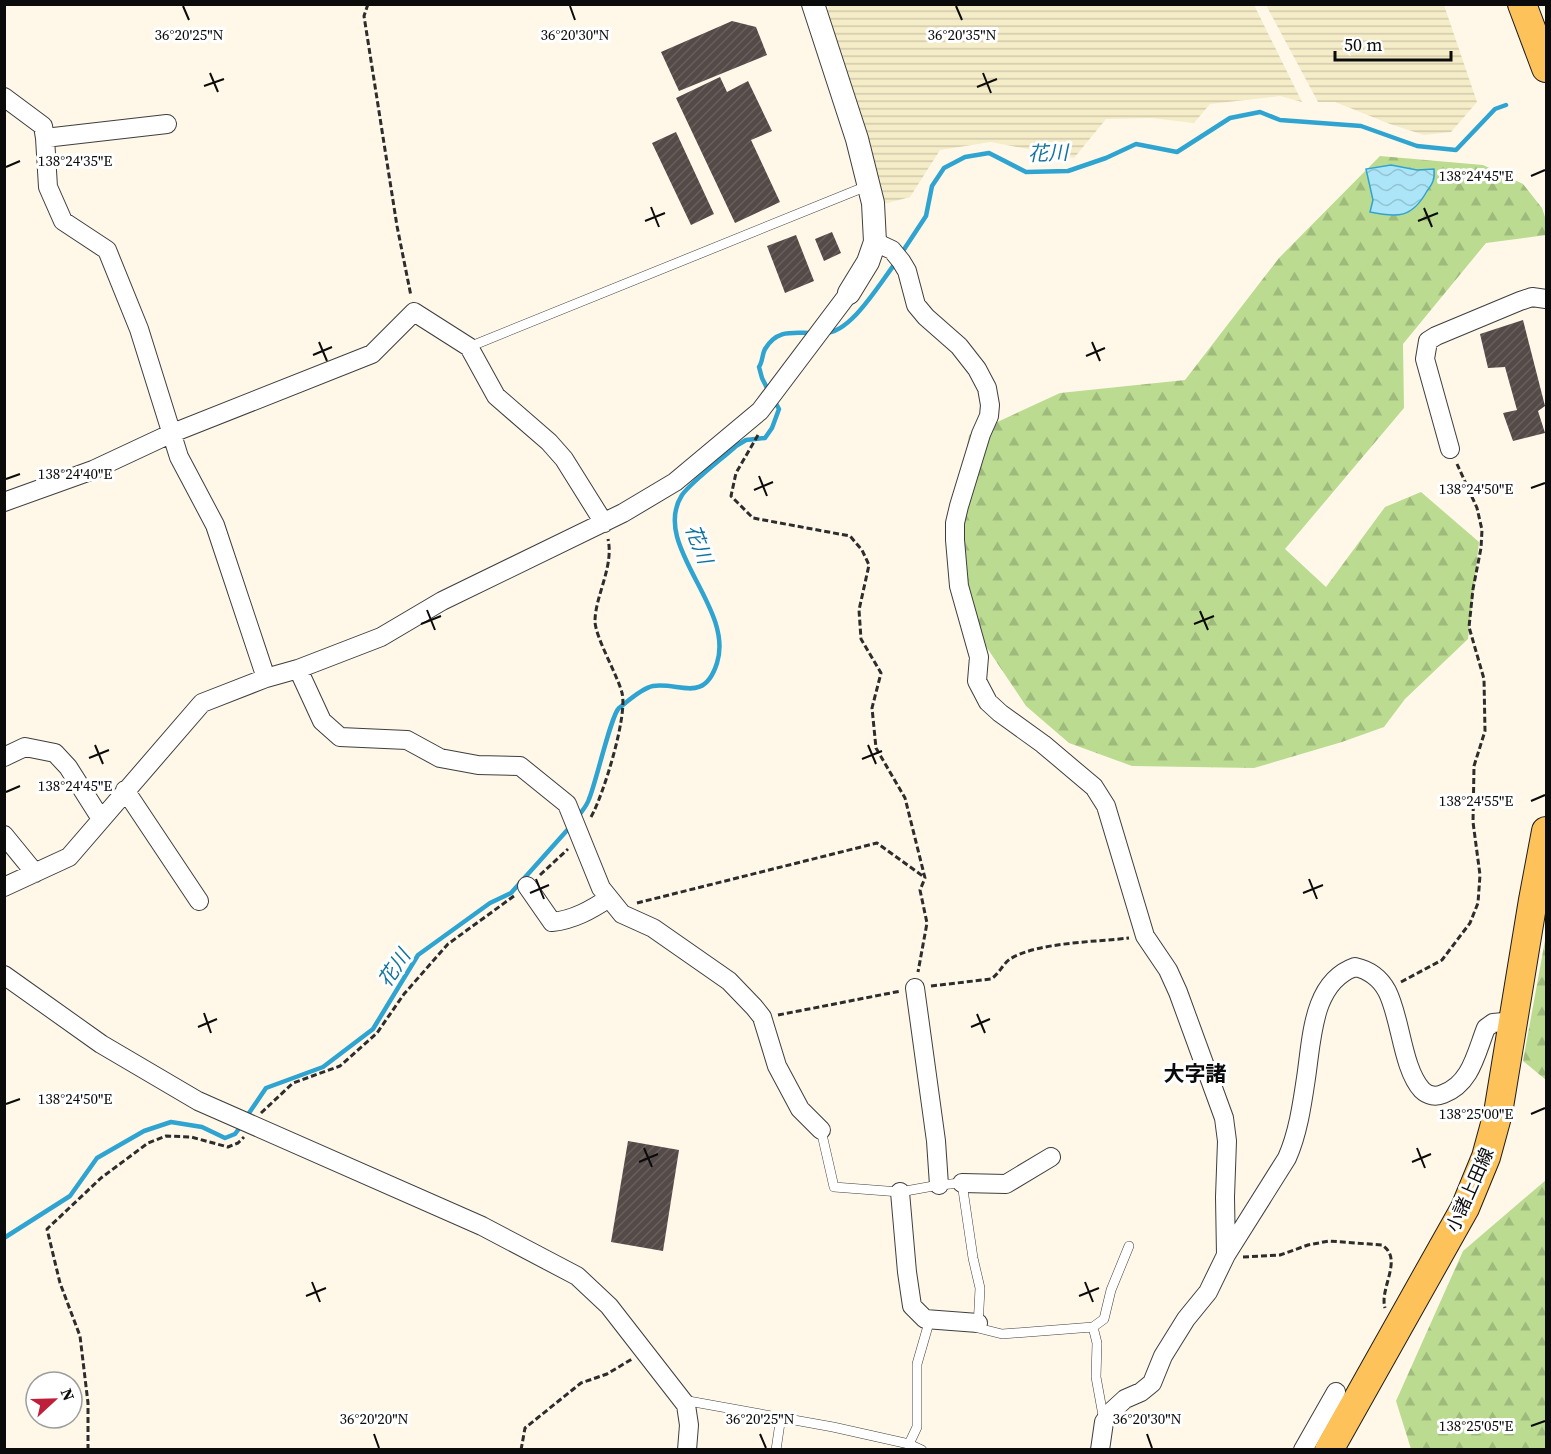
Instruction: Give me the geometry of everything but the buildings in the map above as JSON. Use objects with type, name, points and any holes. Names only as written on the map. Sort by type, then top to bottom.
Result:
[{"type":"main road","points":[[1522,4],[1546,68]]},
{"type":"main road","name":"小諸上田線","points":[[1329,1449],[1460,1218],[1476,1184],[1496,1124],[1546,831]]},
{"type":"street","points":[[4,886],[69,857],[202,703],[381,637],[442,601],[604,523],[675,482],[760,411],[849,293],[868,262],[875,242],[875,218],[870,185],[813,4]]},
{"type":"street","points":[[4,97],[43,126],[48,187],[63,221],[107,250],[139,329],[179,457],[215,525],[266,678]]},
{"type":"street","points":[[45,138],[167,124]]},
{"type":"street","points":[[875,242],[892,250],[901,261],[907,272],[916,305],[959,346],[977,369],[987,388],[990,405],[988,416],[955,523],[959,586],[979,657],[977,681],[988,702],[1094,787],[1106,806],[1145,936],[1168,970],[1178,992],[1224,1118],[1227,1141],[1226,1255]]},
{"type":"street","points":[[1450,449],[1425,359],[1428,341],[1520,301],[1532,297],[1546,299]]},
{"type":"street","points":[[4,502],[93,470],[170,434],[372,354],[414,312],[469,347],[496,396],[538,430],[564,459],[604,523]]},
{"type":"street","points":[[298,669],[322,721],[340,737],[408,740],[440,758],[478,765],[520,766],[567,804],[601,888],[622,914],[652,928],[729,981],[762,1017],[777,1066],[800,1109],[821,1130]]},
{"type":"street","points":[[4,757],[26,747],[55,753],[68,767],[101,819]]},
{"type":"street","points":[[125,790],[199,902]]},
{"type":"street","points":[[4,835],[35,873]]},
{"type":"street","points":[[527,886],[552,922],[562,921],[613,903]]},
{"type":"street","points":[[1100,1449],[1104,1422],[1125,1399],[1141,1392],[1152,1383],[1163,1356],[1186,1320],[1208,1292],[1226,1255],[1287,1158],[1294,1141],[1307,1070],[1311,1032],[1319,1008],[1337,976],[1355,967],[1367,970],[1377,978],[1386,990],[1411,1068],[1423,1091],[1431,1096],[1458,1088],[1466,1077],[1486,1028],[1492,1023],[1514,1022]]},
{"type":"street","points":[[4,975],[101,1044],[198,1101],[482,1226],[577,1275],[609,1305],[686,1405],[689,1425],[687,1449]]},
{"type":"street","points":[[915,988],[936,1141],[939,1185]]},
{"type":"street","points":[[963,1183],[1006,1184],[1051,1157]]},
{"type":"street","points":[[900,1192],[912,1306],[925,1319],[978,1323]]},
{"type":"street","points":[[1303,1449],[1336,1392]]},
{"type":"lane","points":[[469,347],[870,185]]},
{"type":"lane","points":[[821,1130],[834,1187],[900,1192],[963,1183],[973,1258],[980,1288],[978,1328],[1002,1334],[1093,1327],[1104,1319],[1110,1290],[1129,1246]]},
{"type":"lane","points":[[909,1444],[917,1427],[917,1364],[930,1319]]},
{"type":"lane","points":[[1093,1327],[1097,1343],[1096,1377],[1104,1422]]},
{"type":"lane","points":[[682,1400],[781,1416],[909,1444],[922,1449]]},
{"type":"lane","points":[[776,1449],[781,1416]]},
{"type":"path","points":[[368,4],[364,16],[367,39],[397,226],[414,312]]},
{"type":"path","points":[[758,434],[736,473],[731,496],[753,518],[850,536],[862,550],[869,565],[859,610],[861,639],[881,673],[872,708],[876,748],[906,798],[925,878],[920,890],[927,923],[915,988]]},
{"type":"path","points":[[1386,990],[1442,960],[1470,923],[1478,903],[1480,875],[1473,822],[1474,766],[1485,731],[1484,679],[1469,627],[1482,530],[1477,508],[1450,449]]},
{"type":"path","points":[[88,1449],[88,1402],[80,1336],[60,1282],[47,1229],[101,1178],[148,1143],[166,1136],[191,1137],[228,1147],[238,1143],[254,1126],[262,1110],[293,1083],[340,1066],[355,1053],[377,1033],[404,994],[448,944],[527,886],[581,837],[594,813],[619,739],[623,695],[594,622],[609,546],[604,523]]},
{"type":"path","points":[[613,903],[877,843],[925,878]]},
{"type":"path","points":[[762,1017],[915,988],[991,979],[1011,958],[1044,947],[1145,936]]},
{"type":"path","points":[[1226,1255],[1247,1258],[1268,1257],[1329,1241],[1382,1245],[1388,1249],[1391,1258],[1383,1304],[1397,1326]]},
{"type":"path","points":[[521,1449],[525,1428],[572,1390],[581,1383],[608,1374],[644,1352]]},
{"type":"shaded area","points":[[830,4],[1254,5],[1302,102],[1280,96],[1210,104],[1194,123],[1151,118],[1106,119],[1074,158],[991,142],[940,150],[910,197],[884,204],[824,18]]},
{"type":"shaded area","points":[[1266,5],[1444,5],[1477,102],[1451,132],[1424,135],[1335,102],[1318,102]]},
{"type":"green space","points":[[1380,156],[1483,165],[1523,184],[1542,208],[1546,220],[1546,235],[1486,243],[1403,344],[1404,408],[1285,549],[1326,587],[1385,507],[1421,492],[1479,542],[1468,639],[1405,699],[1384,727],[1254,768],[1132,766],[1069,743],[1026,706],[975,630],[949,547],[969,435],[1060,393],[1185,380],[1279,258]]},
{"type":"green space","points":[[1546,935],[1546,1080],[1523,1061]]},
{"type":"green space","points":[[1546,1180],[1546,1449],[1411,1449],[1396,1401],[1463,1251]]},
{"type":"water","points":[[1391,165],[1417,170],[1434,169],[1431,186],[1416,207],[1403,214],[1389,215],[1370,212],[1373,200],[1366,169]]},
{"type":"waterway","name":"花川","points":[[901,254],[926,216],[932,186],[944,168],[965,157],[989,153],[1026,172],[1068,171],[1106,158],[1136,144],[1177,152],[1230,118],[1260,112],[1280,120],[1361,126],[1417,146],[1456,150],[1495,109],[1506,105]]},
{"type":"waterway","name":"花川","points":[[824,333],[845,325],[855,316],[897,261]]},
{"type":"waterway","name":"花川","points":[[768,390],[759,367],[764,351],[770,343],[780,335],[813,333]]},
{"type":"waterway","name":"花川","points":[[577,818],[588,802],[612,723],[619,708],[649,687],[698,687],[712,676],[717,663],[719,642],[715,620],[676,534],[675,514],[682,495],[736,446],[746,440],[765,438],[772,428],[779,409],[774,400]]},
{"type":"waterway","name":"花川","points":[[247,1116],[266,1088],[323,1067],[373,1029],[418,955],[490,903],[511,893],[570,827]]},
{"type":"waterway","name":"花川","points":[[4,1238],[70,1196],[97,1158],[144,1131],[171,1122],[202,1127],[225,1138],[235,1134],[241,1126]]},
{"type":"district","name":"大字諸","points":[[1195,1074]]}]
